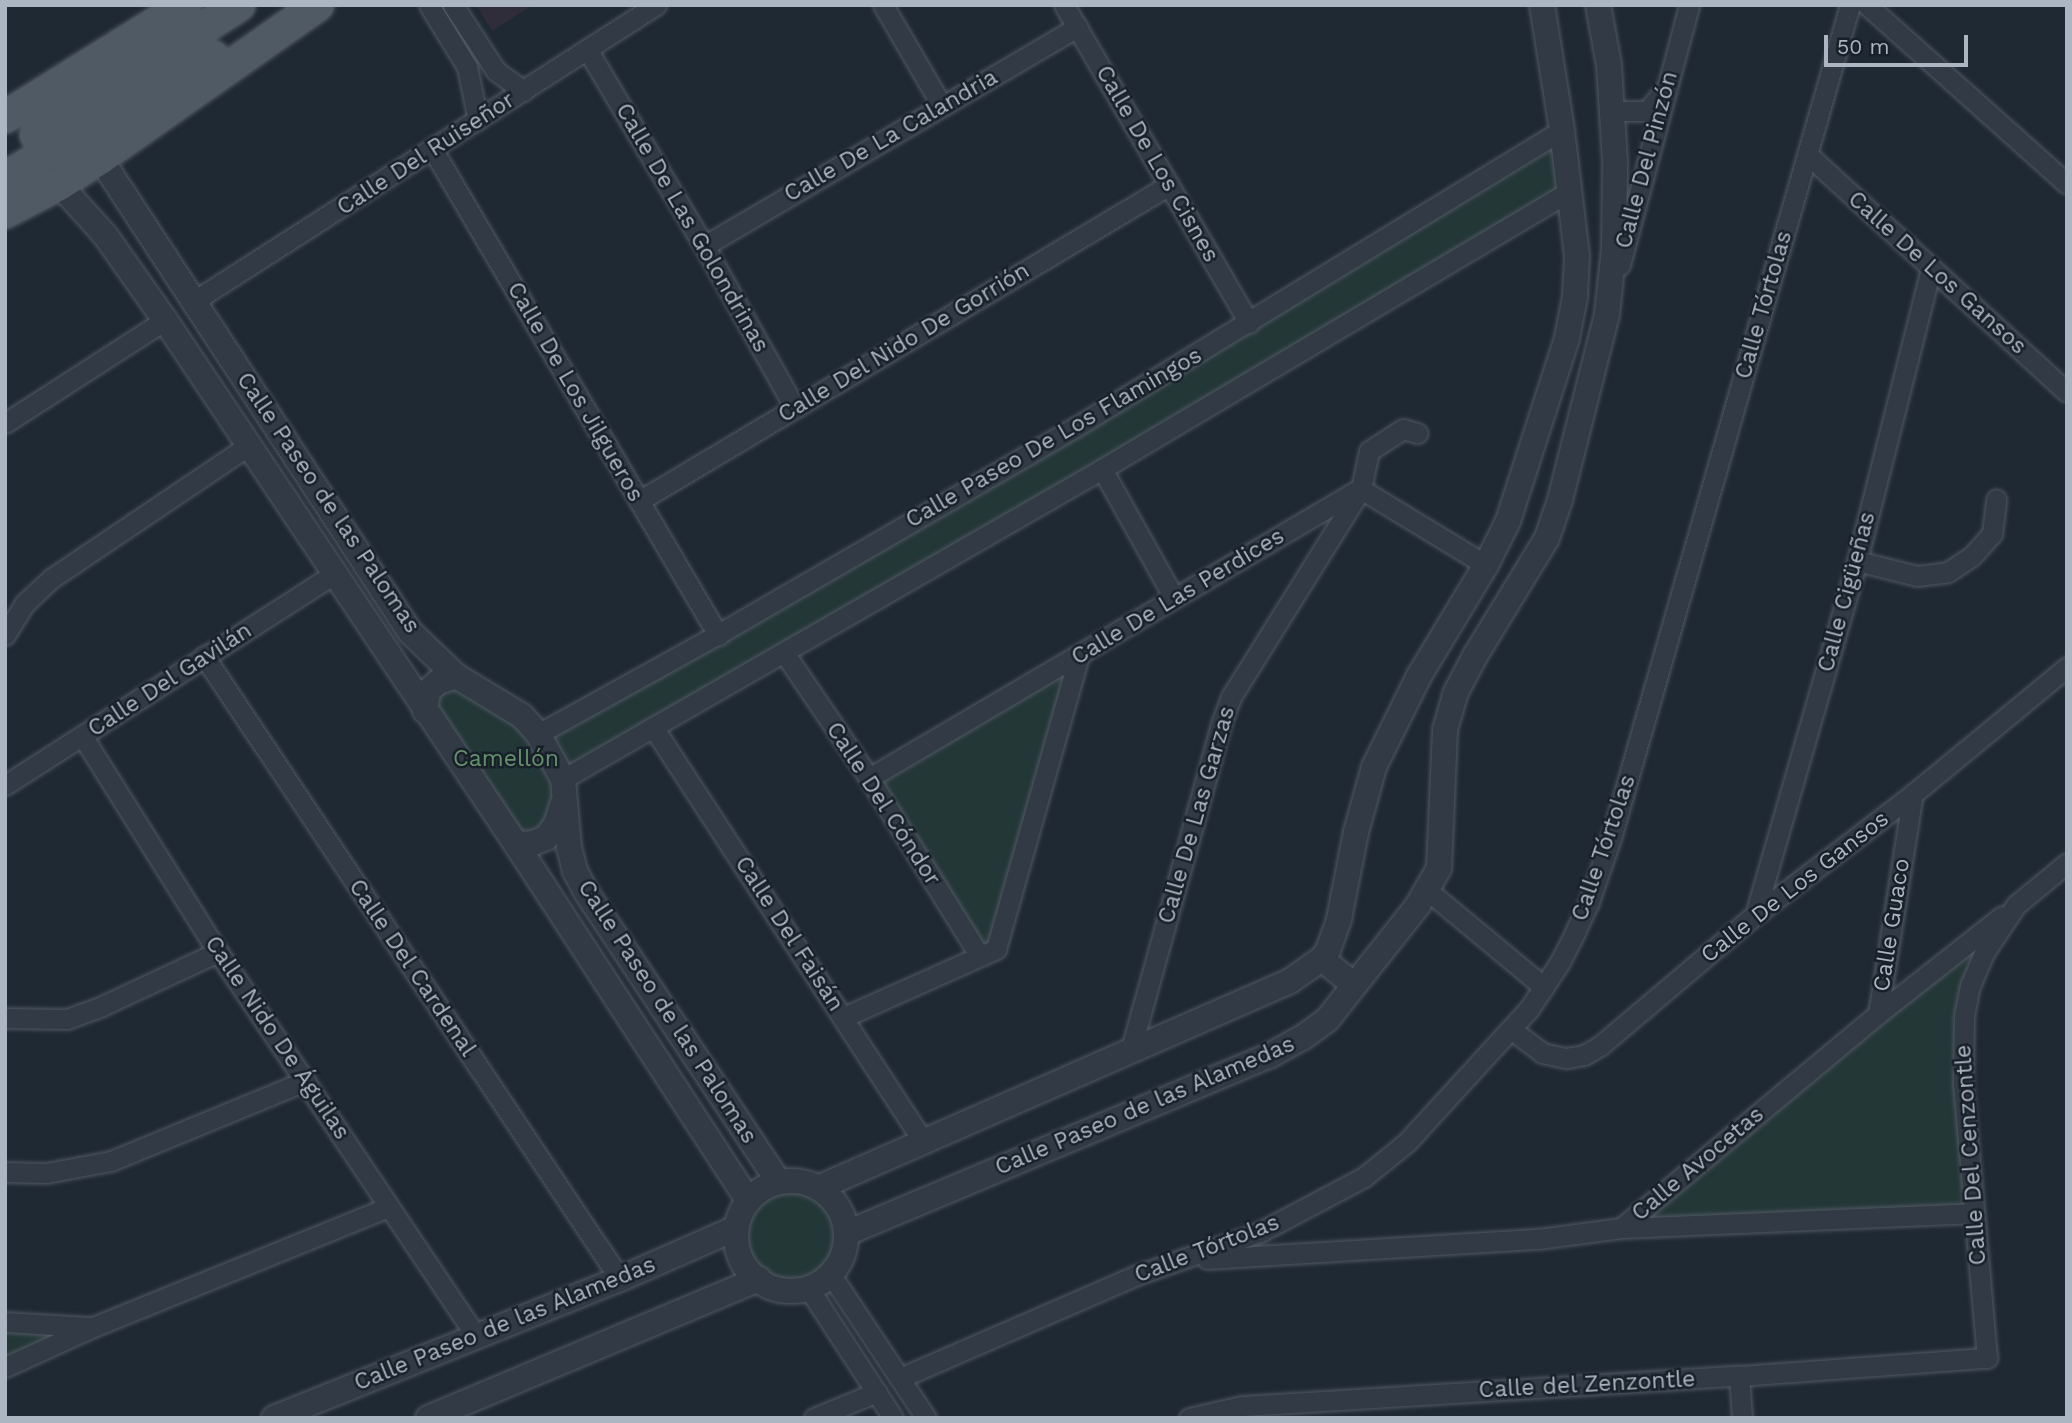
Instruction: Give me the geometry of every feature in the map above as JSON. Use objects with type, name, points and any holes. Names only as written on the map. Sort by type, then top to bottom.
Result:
[{"type":"main road","points":[[5,117],[185,5]]},
{"type":"main road","points":[[5,155],[239,5]]},
{"type":"main road","points":[[5,212],[59,184],[100,158],[312,8]]},
{"type":"main road","points":[[5,178],[173,77],[312,8]]},
{"type":"street","points":[[429,5],[467,66],[478,120]]},
{"type":"street","points":[[453,5],[496,71],[524,91]]},
{"type":"street","name":"Calle Del Ruiseñor","points":[[194,301],[656,5]]},
{"type":"street","points":[[883,5],[942,106]]},
{"type":"street","name":"Calle De Los Cisnes","points":[[1064,5],[1249,323]]},
{"type":"street","points":[[818,1188],[1290,981],[1322,959],[1339,919],[1356,832],[1374,767],[1419,676],[1486,565],[1508,521],[1526,473],[1567,338],[1577,256],[1562,130],[1542,5]]},
{"type":"street","name":"Calle Paseo de las Alamedas","points":[[846,1233],[1269,1056],[1327,1020],[1427,890],[1439,868],[1445,730],[1455,694],[1547,538],[1560,500],[1607,314],[1615,212],[1609,65],[1598,5]]},
{"type":"street","name":"Calle Del Pinzón","points":[[1607,314],[1689,5]]},
{"type":"street","name":"Calle Tórtolas","points":[[901,1378],[1137,1275],[1260,1232],[1364,1177],[1407,1142],[1513,1030],[1544,987],[1560,962],[1589,902],[1607,851],[1850,5]]},
{"type":"street","points":[[1867,5],[2067,184]]},
{"type":"street","name":"Calle De La Calandria","points":[[704,246],[1077,27]]},
{"type":"street","name":"Calle De Las Golondrinas","points":[[587,49],[704,246],[795,408]]},
{"type":"street","points":[[1612,111],[1647,111],[1667,85]]},
{"type":"street","name":"Calle Paseo De Los Flamingos","points":[[538,734],[718,635],[1249,323],[1562,130]]},
{"type":"street","name":"Calle De Los Jilgueros","points":[[433,150],[718,635]]},
{"type":"street","name":"Calle De Los Gansos","points":[[1807,154],[2067,392]]},
{"type":"street","name":"Calle Paseo de las Palomas","points":[[100,158],[411,632],[456,676],[522,716],[538,734],[563,790],[575,871],[586,892],[779,1182]]},
{"type":"street","name":"Calle Paseo de las Palomas","points":[[59,184],[105,235],[165,320],[516,844],[748,1201]]},
{"type":"street","name":"Calle Del Nido De Gorrión","points":[[639,501],[1169,185]]},
{"type":"street","points":[[516,844],[546,838],[556,824],[563,790],[653,727],[785,654],[1102,469],[1570,191]]},
{"type":"street","points":[[105,235],[106,217],[111,212],[136,211]]},
{"type":"street","name":"Calle Cigüeñas","points":[[1755,915],[1857,561],[1931,268]]},
{"type":"street","points":[[5,423],[165,320]]},
{"type":"street","name":"Calle De Las Garzas","points":[[1131,1049],[1220,727],[1231,697],[1361,488],[1369,451],[1403,429],[1417,433]]},
{"type":"street","points":[[5,635],[24,604],[52,578],[249,445]]},
{"type":"street","points":[[1102,469],[1174,598]]},
{"type":"street","points":[[1361,488],[1486,565]]},
{"type":"street","name":"Calle De Las Perdices","points":[[869,778],[1361,488]]},
{"type":"street","points":[[1857,561],[1917,576],[1948,572],[1972,556],[1992,534],[1996,499]]},
{"type":"street","name":"Calle Del Gavilán","points":[[5,785],[334,574]]},
{"type":"street","name":"Calle Del Cóndor","points":[[785,654],[869,778],[981,956]]},
{"type":"street","points":[[844,1017],[996,949],[1079,655]]},
{"type":"street","name":"Calle Del Cardenal","points":[[204,656],[620,1279]]},
{"type":"street","name":"Calle De Los Gansos","points":[[1513,1030],[1542,1053],[1566,1058],[1584,1055],[1601,1045],[1755,915],[1913,794],[2067,667]]},
{"type":"street","points":[[425,711],[428,691],[438,682],[456,676]]},
{"type":"street","points":[[1419,676],[1455,694]]},
{"type":"street","name":"Calle Del Faisán","points":[[653,727],[924,1143]]},
{"type":"street","name":"Calle Nido De Águilas","points":[[83,737],[218,951],[476,1336]]},
{"type":"street","name":"Calle Guaco","points":[[1878,1014],[1913,794]]},
{"type":"street","name":"Calle Del Cenzontle","points":[[1987,1358],[1963,1082],[1964,1016],[1970,986],[1984,953],[2016,905],[2067,863]]},
{"type":"street","points":[[1427,890],[1544,987]]},
{"type":"street","name":"Calle Avocetas","points":[[1186,1260],[1538,1239],[1621,1228],[1878,1014],[2016,905]]},
{"type":"street","points":[[5,1018],[67,1019],[102,1006],[218,951]]},
{"type":"street","points":[[1322,959],[1354,985]]},
{"type":"street","points":[[5,1172],[46,1173],[111,1161],[305,1081]]},
{"type":"street","points":[[779,1182],[806,1183],[818,1188],[833,1200],[842,1215],[846,1233],[844,1255],[831,1275],[809,1289],[792,1292],[775,1289],[746,1269],[738,1252],[736,1228],[748,1201],[767,1186],[779,1182]]},
{"type":"street","points":[[5,1367],[93,1327],[388,1207]]},
{"type":"street","points":[[1621,1228],[1974,1213]]},
{"type":"street","name":"Calle Paseo de las Alamedas","points":[[274,1418],[620,1279],[736,1228]]},
{"type":"street","points":[[831,1275],[926,1418]]},
{"type":"street","points":[[428,1418],[759,1279]]},
{"type":"street","points":[[809,1289],[893,1418]]},
{"type":"street","points":[[5,1322],[93,1327]]},
{"type":"street","name":"Calle del Zenzontle","points":[[1189,1418],[1242,1406],[1987,1358]]},
{"type":"street","points":[[1739,1376],[1742,1418]]},
{"type":"street","points":[[814,1418],[877,1392]]},
{"type":"shaded area","points":[[476,5],[533,5],[492,31]]},
{"type":"green space","name":"Camellón","points":[[1562,130],[1570,191],[564,779],[556,824],[516,844],[428,691],[456,676],[538,734]]},
{"type":"green space","points":[[1079,655],[996,949],[980,956],[869,778]]},
{"type":"green space","points":[[2016,905],[1970,986],[1974,1213],[1621,1228]]},
{"type":"green space","points":[[791,1181],[812,1185],[830,1197],[842,1215],[846,1236],[842,1257],[830,1275],[812,1287],[791,1291],[770,1287],[752,1275],[740,1257],[736,1236],[740,1215],[752,1197],[770,1185]]},
{"type":"green space","points":[[5,1322],[93,1327],[5,1367]]}]
